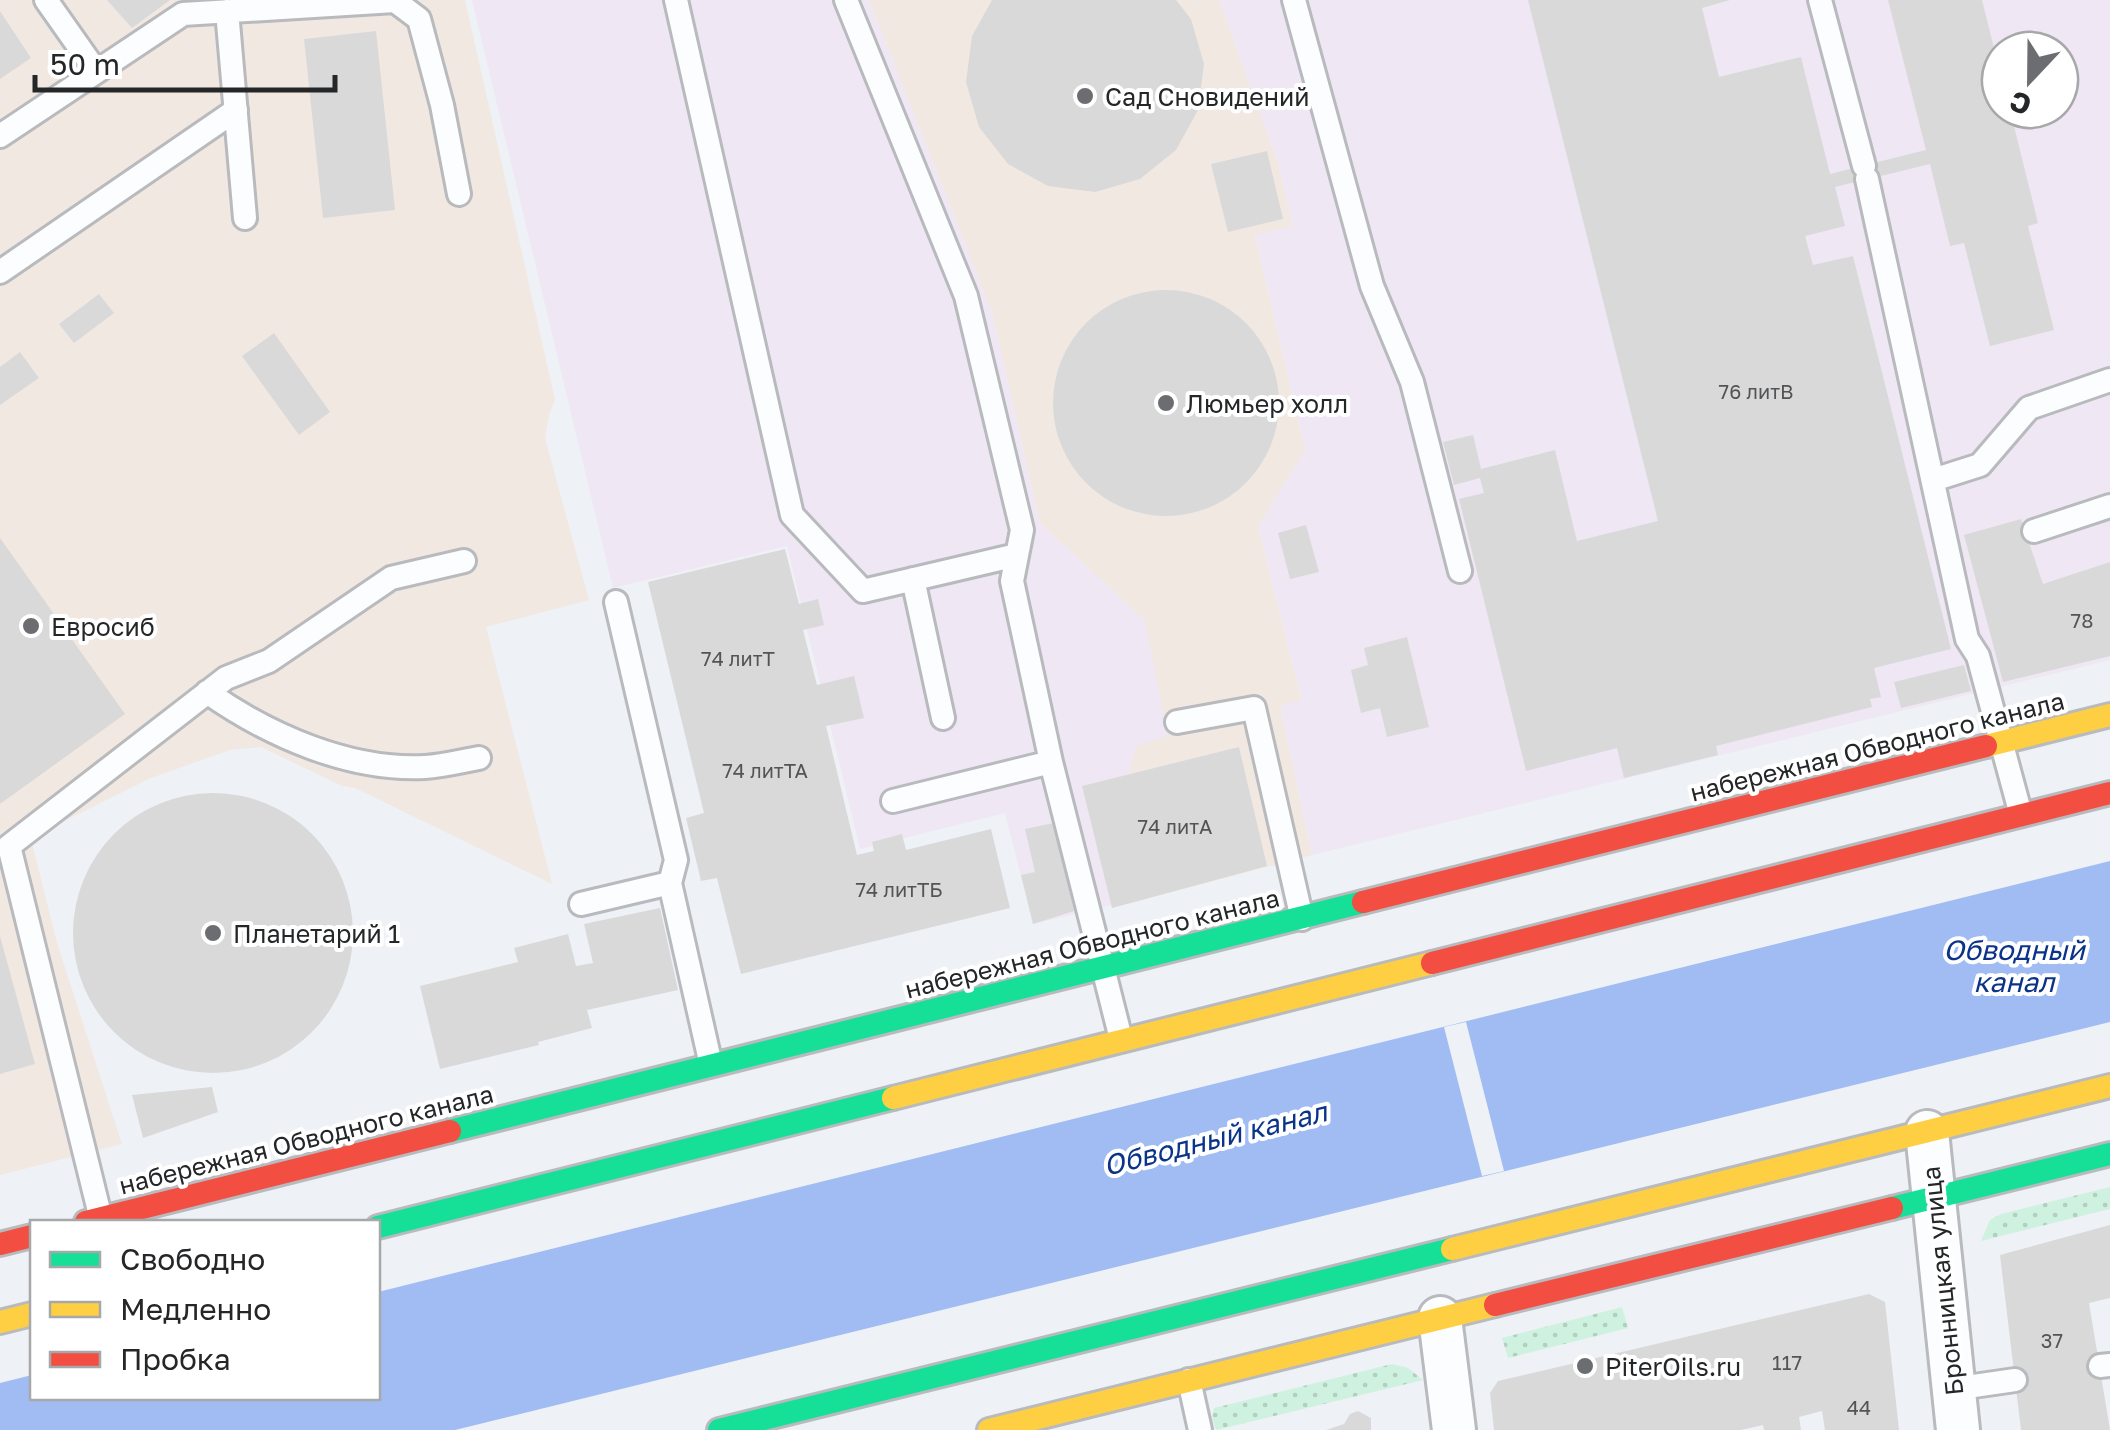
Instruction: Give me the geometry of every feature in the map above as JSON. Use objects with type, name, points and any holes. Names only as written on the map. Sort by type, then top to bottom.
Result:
[{"type":"main road","name":"набережная Обводного канала","points":[[97,1220],[2110,716]]},
{"type":"main road","points":[[380,1226],[2110,793]]},
{"type":"main road","points":[[720,1430],[2110,1086]]},
{"type":"main road","points":[[989,1430],[2110,1154]]},
{"type":"main road","points":[[0,1244],[30,1236]]},
{"type":"main road","points":[[0,1322],[30,1314]]},
{"type":"street","name":"Бронницкая улица","points":[[1927,1132],[1955,1409]]},
{"type":"street","points":[[1440,1318],[1454,1430]]},
{"type":"lane","points":[[46,0],[96,71]]},
{"type":"lane","points":[[676,0],[792,515],[863,592],[1017,555]]},
{"type":"lane","points":[[846,0],[966,296],[1022,530],[1012,581],[1051,762],[1121,1039]]},
{"type":"lane","points":[[1294,0],[1372,286],[1412,382],[1460,571]]},
{"type":"lane","points":[[1820,0],[1866,172],[1967,639],[1978,656],[2022,815]]},
{"type":"lane","points":[[0,136],[184,14],[395,1],[419,19],[442,105],[459,194]]},
{"type":"lane","points":[[227,11],[246,218]]},
{"type":"lane","points":[[0,272],[236,110]]},
{"type":"lane","points":[[1933,480],[1980,465],[2029,408],[2110,380]]},
{"type":"lane","points":[[2034,532],[2110,506]]},
{"type":"lane","points":[[93,1220],[9,846],[226,678],[269,661],[392,578],[464,561]]},
{"type":"lane","points":[[914,579],[943,718]]},
{"type":"lane","points":[[616,602],[676,860],[670,883],[712,1065]]},
{"type":"lane","points":[[207,692],[264,726],[339,758],[426,767],[480,758]]},
{"type":"lane","points":[[1177,722],[1254,708],[1302,919]]},
{"type":"lane","points":[[894,800],[1051,762]]},
{"type":"lane","points":[[581,904],[670,883]]},
{"type":"lane","points":[[1190,1380],[1200,1430]]},
{"type":"lane","points":[[1955,1409],[2015,1380]]},
{"type":"shaded area","points":[[0,0],[465,0],[555,400],[545,438],[589,600],[486,627],[552,884],[261,747],[230,750],[151,778],[44,831],[32,843],[57,943],[122,1144],[0,1175]]},
{"type":"shaded area","points":[[472,0],[869,0],[992,312],[1040,523],[1145,621],[1168,736],[1137,746],[1128,775],[1112,905],[1033,924],[1005,813],[860,849],[787,546],[613,588]]},
{"type":"shaded area","points":[[869,0],[1219,0],[1278,163],[1293,226],[1255,236],[1305,450],[1258,527],[1302,701],[1280,706],[1312,855],[1112,908],[1082,786],[1145,621],[1040,523],[992,312]]},
{"type":"shaded area","points":[[1219,0],[2110,0],[2110,660],[1312,855],[1280,706],[1302,700],[1258,527],[1305,450],[1255,235],[1293,226],[1278,163]]},
{"type":"green space","points":[[2110,1187],[2110,1209],[1981,1241],[1990,1220],[2001,1214]]},
{"type":"green space","points":[[1622,1307],[1628,1328],[1508,1358],[1502,1338]]},
{"type":"green space","points":[[1392,1364],[1408,1368],[1423,1380],[1216,1430],[1214,1408]]},
{"type":"water","name":"Обводный канал","points":[[2110,861],[2110,1022],[455,1430],[0,1430],[0,1383],[30,1376],[30,1400],[380,1400],[380,1292]]},
{"type":"pier","points":[[1466,1022],[1504,1171],[1482,1176],[1444,1027]]},
{"type":"building","points":[[107,0],[170,0],[132,28]]},
{"type":"building","name":"Сад Сновидений","points":[[992,0],[1176,0],[1191,19],[1204,64],[1198,110],[1176,150],[1140,179],[1095,192],[1048,186],[1008,164],[979,127],[966,82],[972,36]]},
{"type":"building","points":[[1528,0],[1730,0],[1702,8],[1719,77],[1801,57],[1830,174],[1926,150],[1888,0],[1982,0],[1990,30],[1980,30],[1980,130],[2015,130],[2038,223],[2028,226],[2054,330],[1990,346],[1964,243],[1950,246],[1930,164],[1835,187],[1845,226],[1805,236],[1813,265],[1853,256],[1951,649],[1874,668],[1881,697],[1870,699],[1872,707],[1716,746],[1718,755],[1624,778],[1617,748],[1526,771],[1459,499],[1484,493],[1480,478],[1454,485],[1443,442],[1473,435],[1481,469],[1555,450],[1577,541],[1658,521]]},
{"type":"building","points":[[0,11],[31,58],[0,79]]},
{"type":"building","points":[[376,31],[395,210],[323,218],[304,39]]},
{"type":"building","points":[[1267,151],[1283,219],[1228,232],[1211,164]]},
{"type":"building","name":"Люмьер холл","points":[[1166,290],[1209,299],[1246,323],[1270,360],[1279,403],[1270,446],[1246,483],[1209,507],[1166,516],[1123,507],[1086,483],[1062,446],[1053,403],[1062,360],[1086,323],[1123,299]]},
{"type":"building","points":[[99,294],[114,313],[74,343],[59,324]]},
{"type":"building","points":[[274,333],[330,412],[299,435],[242,356]]},
{"type":"building","points":[[20,352],[39,378],[0,405],[0,367]]},
{"type":"building","points":[[2021,519],[2043,584],[2110,562],[2110,656],[2003,682],[1964,535]]},
{"type":"building","points":[[1306,525],[1319,572],[1290,579],[1278,533]]},
{"type":"building","name":"Евросиб","points":[[0,538],[125,714],[0,804]]},
{"type":"building","points":[[785,549],[799,604],[818,599],[824,625],[803,630],[817,685],[854,676],[864,718],[826,726],[857,855],[874,851],[872,842],[902,834],[906,850],[991,829],[1010,908],[741,974],[717,878],[701,881],[686,818],[704,813],[648,582]]},
{"type":"building","points":[[1407,637],[1429,727],[1387,737],[1380,708],[1361,713],[1351,670],[1368,665],[1364,648]]},
{"type":"building","points":[[1964,665],[1971,691],[1901,708],[1894,682]]},
{"type":"building","points":[[1239,747],[1267,866],[1112,908],[1082,786]]},
{"type":"building","name":"Планетарий 1","points":[[213,793],[267,804],[312,834],[342,879],[353,933],[342,987],[312,1032],[267,1062],[213,1073],[159,1062],[114,1032],[84,987],[73,933],[84,879],[114,834],[159,804]]},
{"type":"building","points":[[1054,823],[1074,911],[1033,924],[1021,875],[1035,872],[1025,829]]},
{"type":"building","points":[[660,908],[678,990],[587,1010],[592,1028],[440,1069],[420,986],[518,962],[514,948],[568,934],[576,966],[593,963],[584,924]]},
{"type":"building","points":[[0,936],[35,1064],[0,1074]]},
{"type":"building","points":[[212,1087],[218,1112],[143,1138],[132,1095]]},
{"type":"building","points":[[2110,1225],[2110,1298],[2089,1303],[2110,1430],[2021,1430],[2000,1255]]},
{"type":"building","points":[[1869,1294],[1885,1302],[1899,1430],[1825,1430],[1822,1411],[1799,1417],[1801,1430],[1764,1430],[1763,1425],[1741,1430],[1494,1430],[1490,1393],[1498,1381]]},
{"type":"building","points":[[1358,1411],[1371,1418],[1371,1430],[1326,1430],[1344,1424],[1350,1414]]},
{"type":"traffic: fast","points":[[450,1131],[1363,902]]},
{"type":"traffic: fast","points":[[380,1226],[893,1098]]},
{"type":"traffic: fast","points":[[1892,1208],[2110,1154]]},
{"type":"traffic: fast","points":[[719,1430],[1452,1249]]},
{"type":"traffic: slow","points":[[1986,746],[2110,715]]},
{"type":"traffic: slow","points":[[893,1098],[1432,963]]},
{"type":"traffic: slow","points":[[1452,1249],[2110,1086]]},
{"type":"traffic: slow","points":[[989,1430],[1495,1305]]},
{"type":"traffic: slow","points":[[0,1322],[30,1314]]},
{"type":"traffic: jam","points":[[1363,902],[1986,746]]},
{"type":"traffic: jam","points":[[1432,963],[2110,793]]},
{"type":"traffic: jam","points":[[94,1220],[450,1131]]},
{"type":"traffic: jam","points":[[1495,1305],[1892,1208]]},
{"type":"traffic: jam","points":[[0,1244],[30,1236]]},
{"type":"place","name":"Сад Сновидений","points":[[1085,96]]},
{"type":"place","name":"Люмьер холл","points":[[1166,403]]},
{"type":"place","name":"Евросиб","points":[[31,626]]},
{"type":"place","name":"Планетарий 1","points":[[213,933]]},
{"type":"place","name":"PiterOils.ru","points":[[1585,1366]]}]
